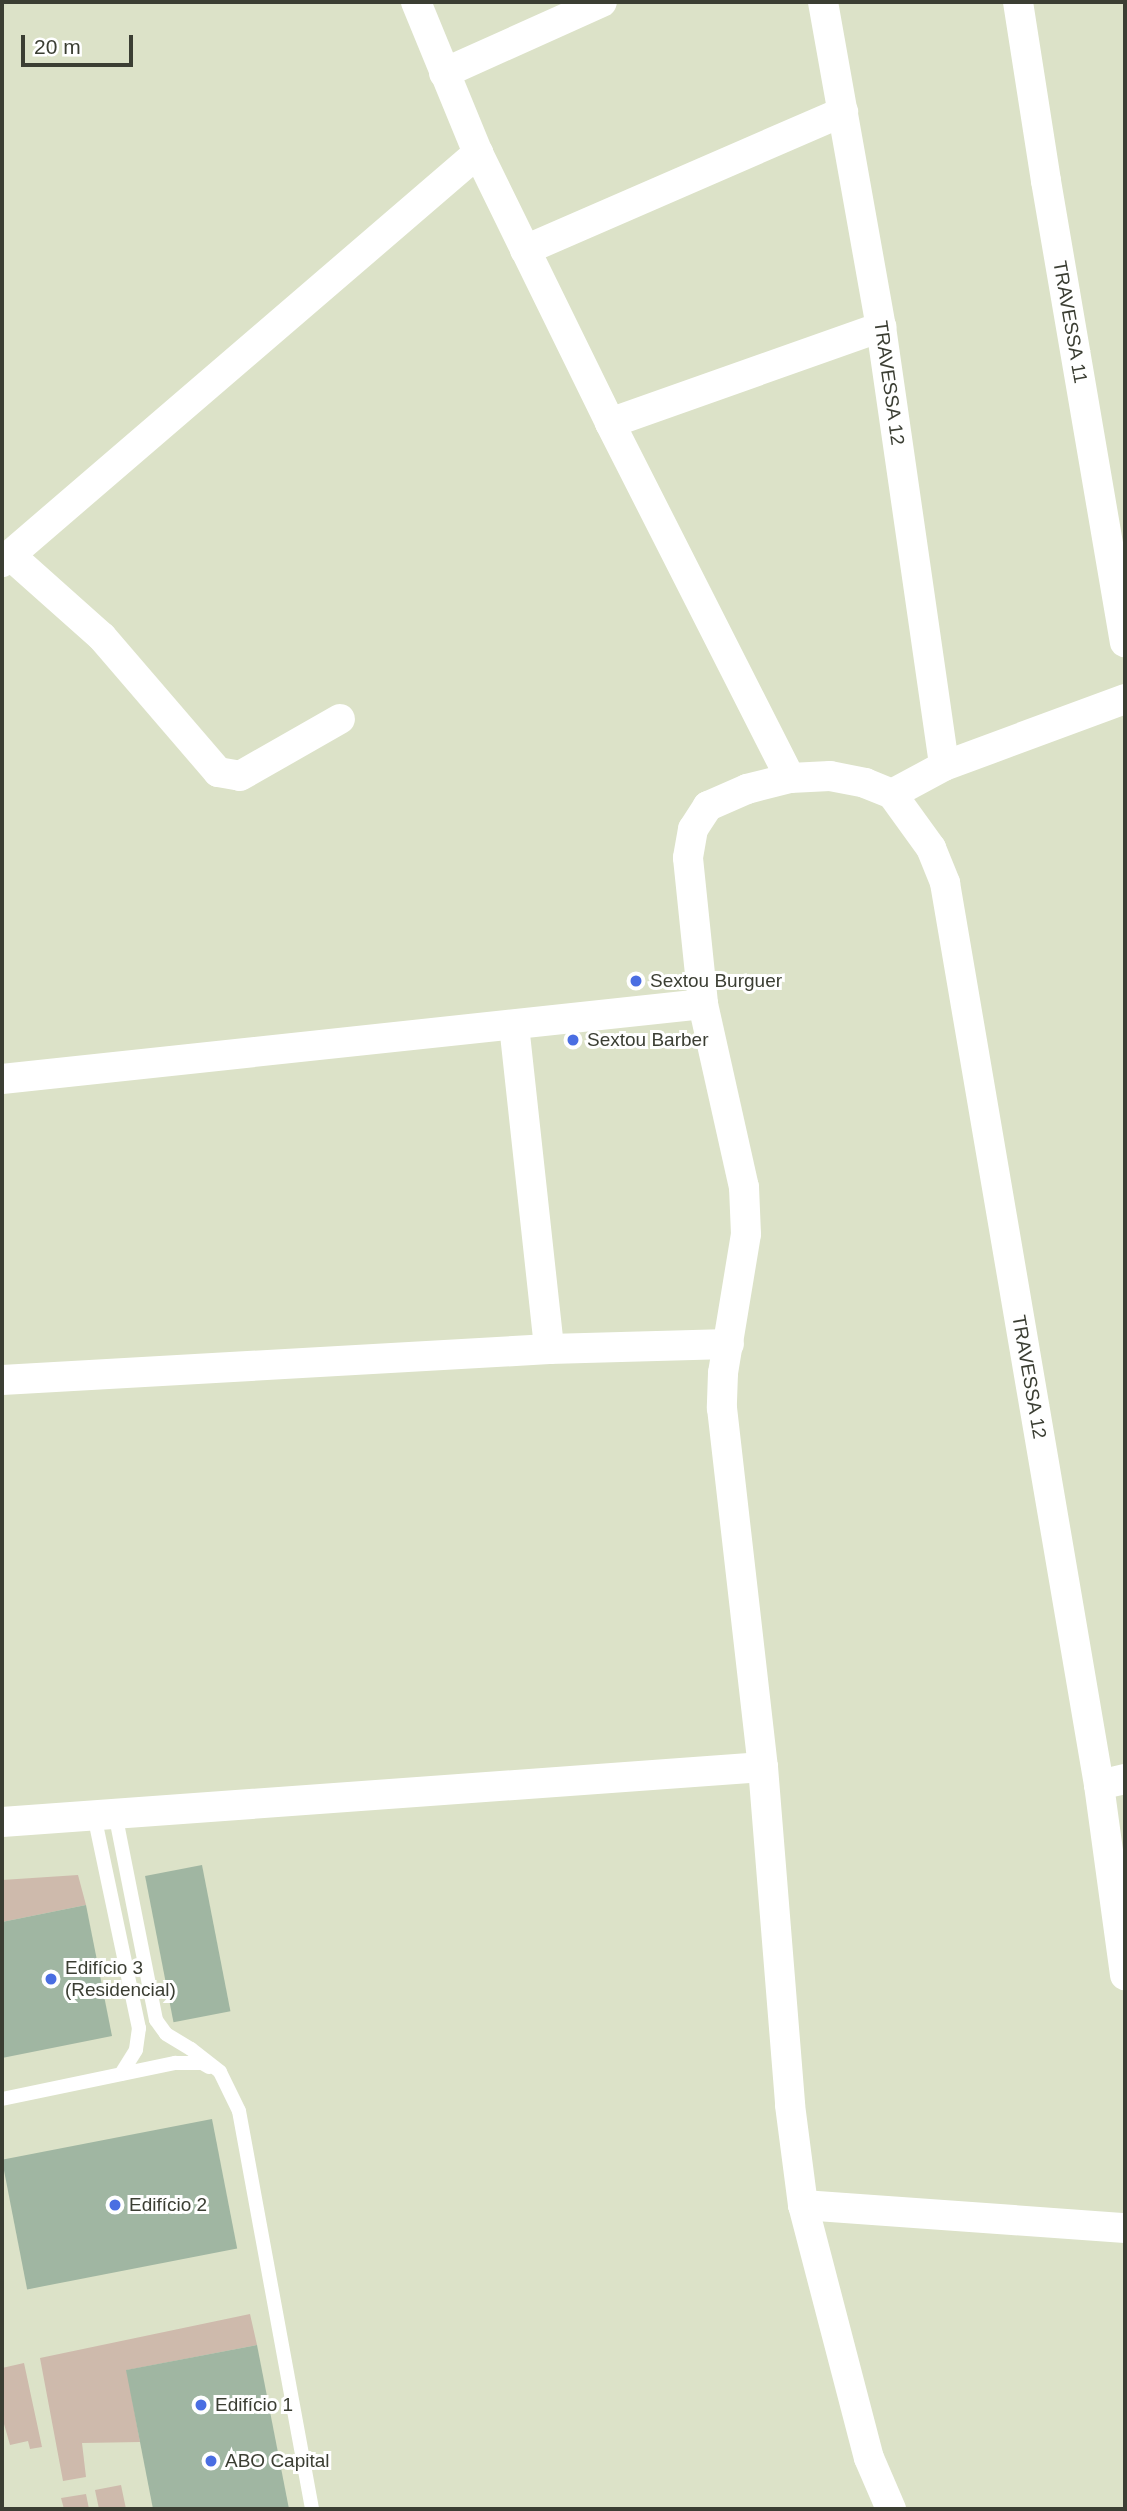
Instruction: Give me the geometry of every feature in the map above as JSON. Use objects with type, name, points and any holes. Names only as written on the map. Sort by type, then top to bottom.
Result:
[{"type":"street","points":[[416,2],[478,153],[610,423],[790,778]]},
{"type":"street","points":[[444,72],[602,2]]},
{"type":"street","name":"TRAVESSA 12","points":[[823,2],[881,327],[944,766]]},
{"type":"street","name":"TRAVESSA 11","points":[[1018,2],[1045,181],[1125,642]]},
{"type":"street","points":[[525,250],[843,112]]},
{"type":"street","points":[[340,719],[240,776],[218,772],[102,637],[6,559],[478,153]]},
{"type":"street","points":[[610,423],[881,327]]},
{"type":"street","points":[[891,2509],[869,2458],[803,2205],[790,2105],[763,1767],[722,1408],[723,1373],[746,1234],[744,1187],[703,1004],[688,858],[693,829],[708,806],[747,789],[790,778],[830,776],[865,783],[892,794],[944,766],[1125,699]]},
{"type":"street","name":"TRAVESSA 12","points":[[892,794],[931,848],[945,883],[1112,1782],[1125,1975]]},
{"type":"street","points":[[2,1079],[703,1004]]},
{"type":"street","points":[[514,1025],[549,1349]]},
{"type":"street","points":[[2,1380],[549,1349],[729,1344]]},
{"type":"street","points":[[2,1822],[763,1767]]},
{"type":"street","points":[[803,2205],[1125,2228]]},
{"type":"lane","points":[[104,1814],[156,2020],[166,2034],[191,2049],[220,2072],[239,2111],[312,2509]]},
{"type":"lane","points":[[104,1814],[139,2028],[136,2050],[121,2074]]},
{"type":"lane","points":[[2,2099],[175,2063],[202,2063],[220,2072]]},
{"type":"shaded area","points":[[78,1875],[86,1905],[2,1922],[2,1880]]},
{"type":"shaded area","points":[[250,2314],[257,2345],[127,2370],[140,2442],[82,2443],[86,2477],[63,2481],[40,2358]]},
{"type":"shaded area","points":[[24,2363],[42,2447],[30,2449],[28,2441],[10,2445],[2,2417],[2,2368]]},
{"type":"shaded area","points":[[121,2485],[126,2509],[99,2509],[95,2490]]},
{"type":"shaded area","points":[[86,2494],[89,2509],[64,2509],[61,2498]]},
{"type":"building","points":[[202,1865],[230,2011],[173,2022],[145,1876]]},
{"type":"building","name":"Edifício 3 (Residencial)","points":[[86,1905],[112,2036],[2,2058],[2,1922]]},
{"type":"building","name":"Edifício 2","points":[[212,2119],[237,2249],[27,2289],[2,2160]]},
{"type":"building","name":"Edifício 1","points":[[257,2345],[289,2509],[153,2509],[126,2370]]},
{"type":"place","name":"Sextou Burguer","points":[[636,981]]},
{"type":"place","name":"Sextou Barber","points":[[573,1040]]},
{"type":"place","name":"Edifício 3 (Residencial)","points":[[51,1979]]},
{"type":"place","name":"Edifício 2","points":[[115,2205]]},
{"type":"place","name":"Edifício 1","points":[[201,2405]]},
{"type":"place","name":"ABO Capital","points":[[211,2461]]}]
